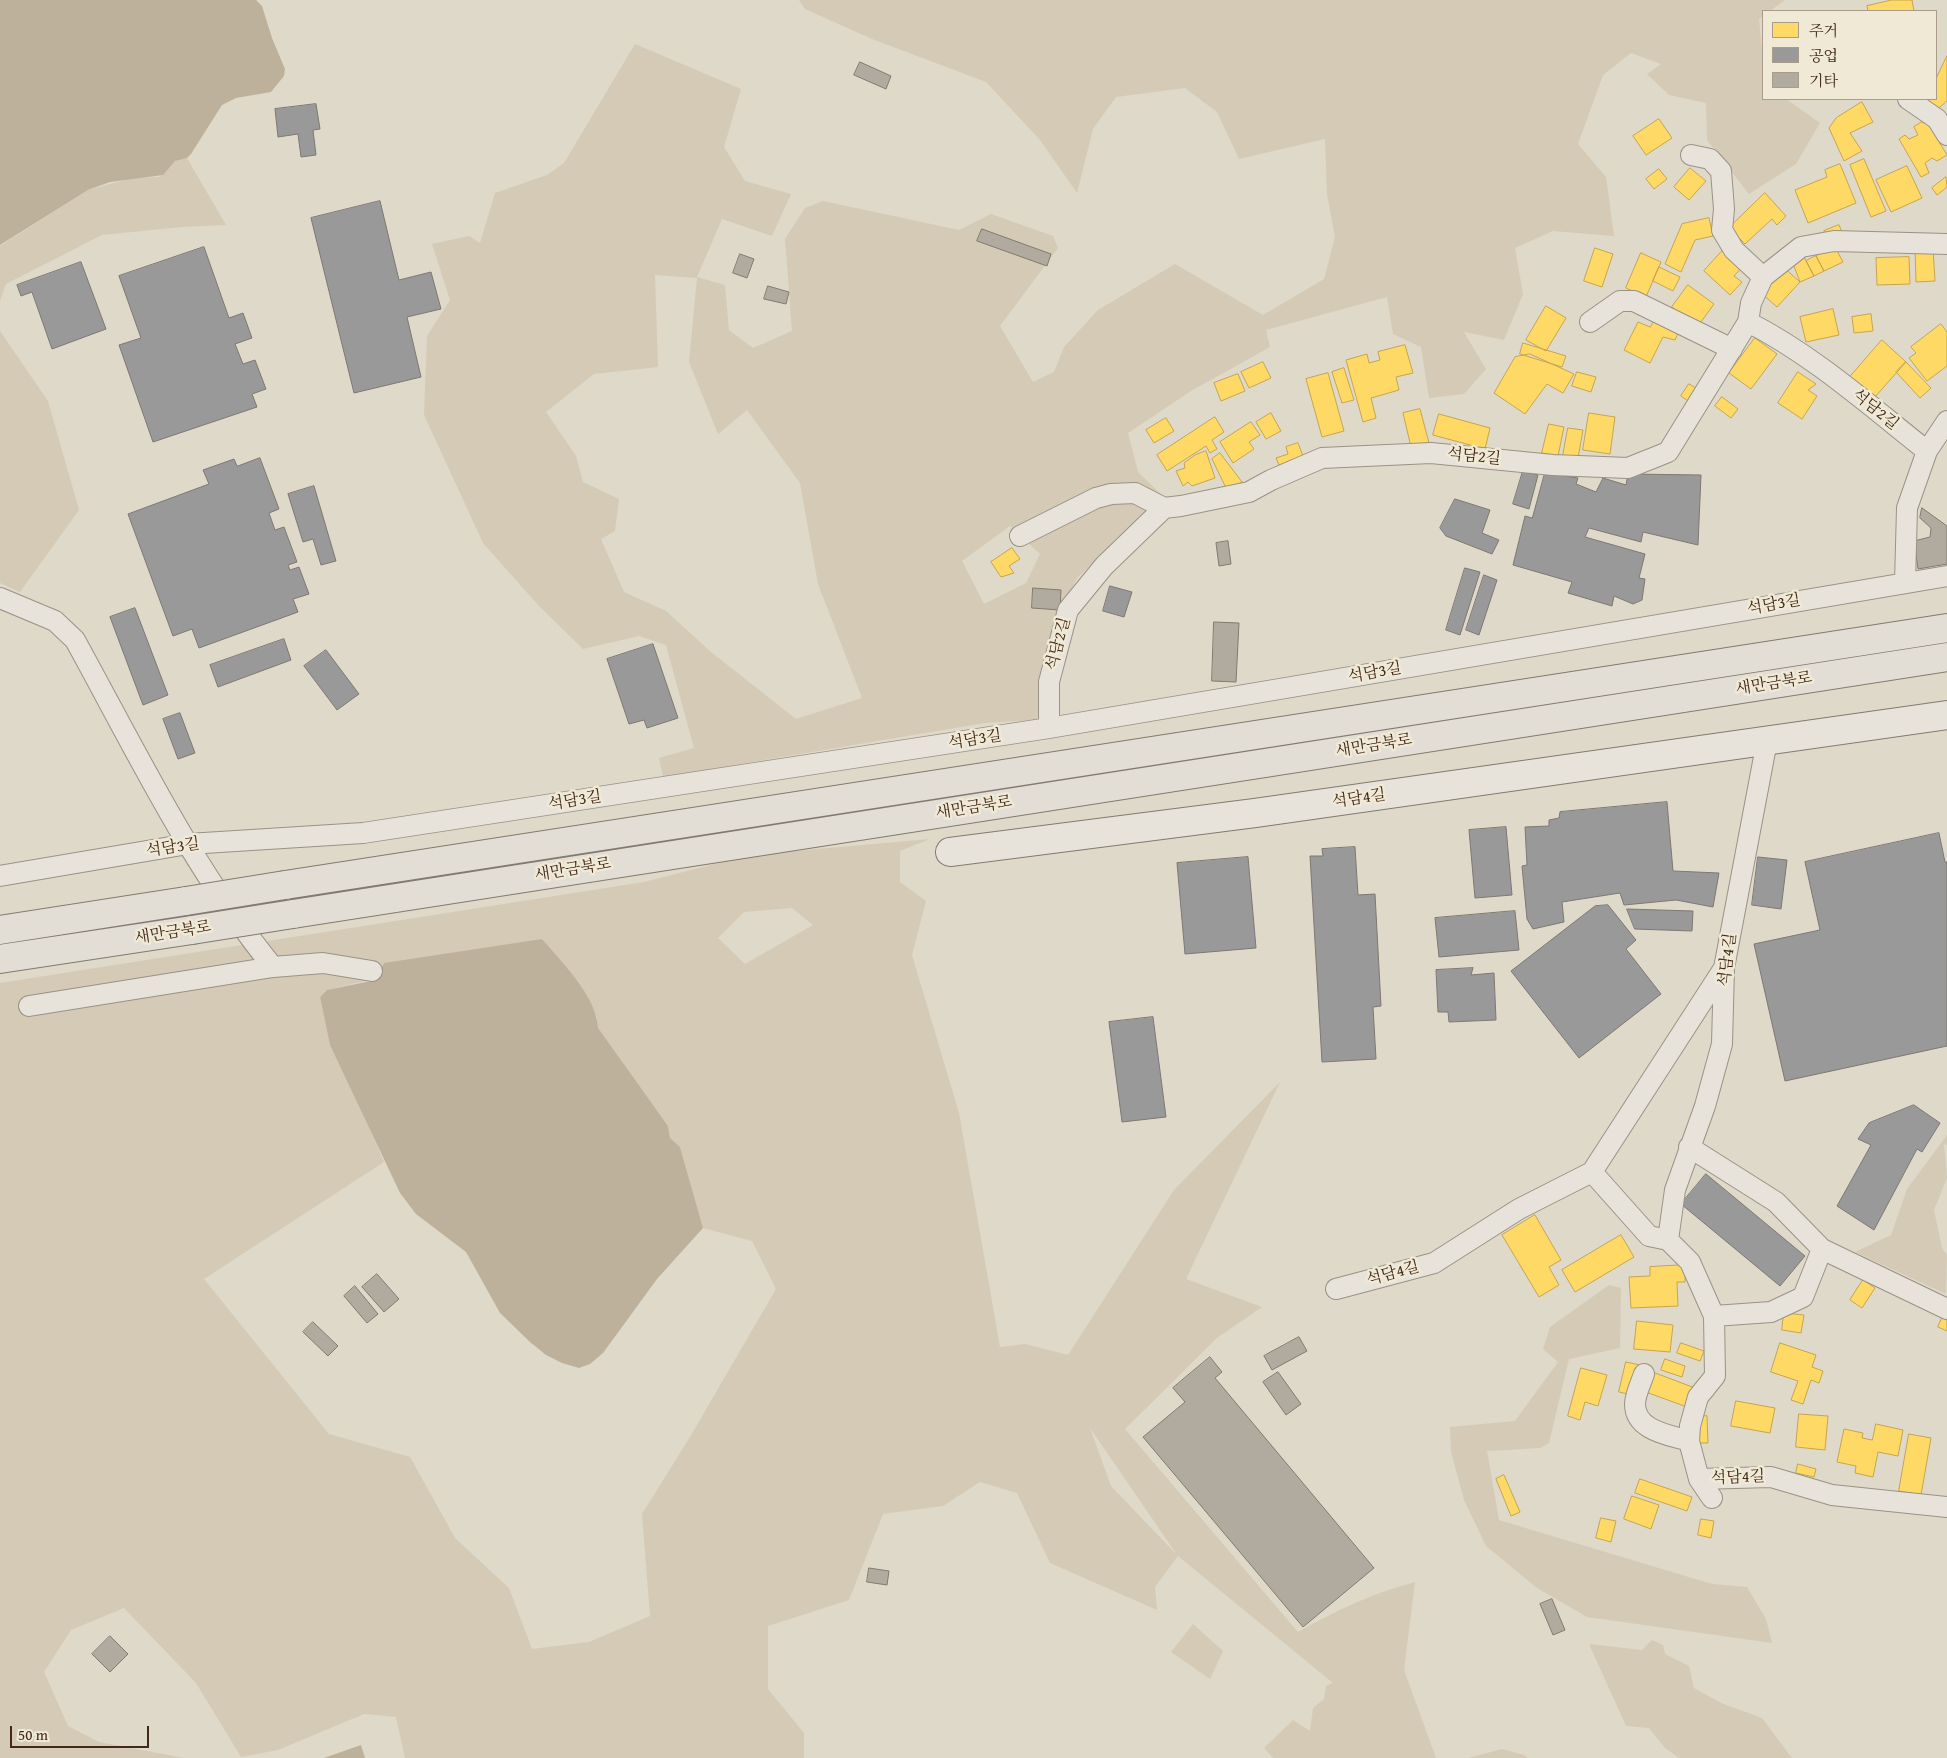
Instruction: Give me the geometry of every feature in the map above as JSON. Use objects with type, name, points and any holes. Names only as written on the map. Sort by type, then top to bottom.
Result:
[{"type":"highway","name":"새만금북로","points":[[0,930],[1947,628]]},
{"type":"highway","name":"새만금북로","points":[[0,959],[1947,657]]},
{"type":"street","points":[[1909,100],[1937,119],[1947,135]]},
{"type":"street","points":[[1691,155],[1710,158],[1721,171],[1724,209],[1722,230],[1734,250],[1763,277]]},
{"type":"street","name":"석담2길","points":[[1049,728],[1049,682],[1068,610],[1104,566],[1164,508],[1249,492],[1271,480],[1322,458],[1431,453],[1553,465],[1628,468],[1668,452],[1748,322],[1751,303],[1763,277],[1801,247],[1834,241],[1947,244]]},
{"type":"street","points":[[1590,322],[1620,301],[1634,301],[1732,349]]},
{"type":"street","name":"석담2길","points":[[1748,322],[1777,337],[1840,382],[1926,451]]},
{"type":"street","points":[[1905,583],[1907,508],[1926,451],[1947,422]]},
{"type":"street","points":[[1020,536],[1096,498],[1111,494],[1135,493],[1164,508]]},
{"type":"street","name":"석담3길","points":[[0,876],[188,844],[363,833],[1049,728],[1947,576]]},
{"type":"street","points":[[0,598],[55,621],[74,640],[188,844],[253,942],[273,967]]},
{"type":"street","name":"석담4길","points":[[950,852],[1265,812],[1947,715]]},
{"type":"street","name":"석담4길","points":[[1668,1240],[1675,1190],[1705,1106],[1722,1044],[1724,968],[1767,741]]},
{"type":"street","points":[[29,1006],[273,967],[323,963],[372,971]]},
{"type":"street","points":[[1592,1172],[1724,968]]},
{"type":"street","points":[[1689,1147],[1776,1202],[1822,1249],[1947,1309]]},
{"type":"street","name":"석담4길","points":[[1336,1289],[1434,1263],[1519,1209],[1592,1172],[1649,1236],[1668,1240],[1690,1262],[1714,1316],[1716,1376],[1698,1397],[1690,1426],[1689,1441],[1698,1479],[1771,1476],[1832,1495],[1947,1507]]},
{"type":"street","points":[[1714,1316],[1771,1312],[1802,1297],[1822,1249]]},
{"type":"street","points":[[1644,1374],[1635,1404],[1638,1416],[1649,1428],[1689,1441]]},
{"type":"street","points":[[1698,1479],[1712,1498]]},
{"type":"shaded area","points":[[0,0],[256,0],[262,6],[272,38],[285,69],[284,76],[271,92],[236,98],[222,105],[191,154],[187,158],[175,161],[163,175],[110,182],[88,190],[0,245]]},
{"type":"shaded area","points":[[799,0],[1785,0],[1771,10],[1762,10],[1762,17],[1759,19],[1762,51],[1762,100],[1787,100],[1820,123],[1796,164],[1749,194],[1707,140],[1706,103],[1669,95],[1647,74],[1661,64],[1631,53],[1603,75],[1578,144],[1606,177],[1614,236],[1553,231],[1515,248],[1523,294],[1504,340],[1464,332],[1486,369],[1464,394],[1429,398],[1421,347],[1393,334],[1387,297],[1266,330],[1270,347],[1191,391],[1128,433],[1138,472],[1167,500],[1147,511],[1077,578],[1052,627],[1037,720],[985,723],[663,777],[659,758],[694,748],[666,645],[639,636],[583,649],[539,606],[483,543],[424,415],[427,336],[450,300],[432,244],[469,236],[480,243],[495,193],[547,175],[564,163],[635,44],[741,89],[724,147],[745,181],[791,194],[772,236],[722,219],[697,277],[725,285],[729,330],[753,348],[792,331],[785,239],[805,208],[823,201],[959,230],[991,214],[1053,236],[1058,248],[1000,326],[1033,382],[1054,372],[1064,347],[1098,310],[1175,264],[1263,315],[1324,279],[1335,237],[1327,194],[1325,139],[1239,159],[1217,112],[1185,88],[1116,97],[1093,129],[1077,193],[1040,140],[986,82],[872,39],[805,9]],"holes":[[[655,275],[697,278],[689,362],[718,434],[747,410],[800,483],[818,584],[862,698],[796,719],[711,652],[666,611],[624,592],[601,539],[615,531],[619,499],[583,482],[576,456],[546,412],[594,374],[658,367]],[[1010,526],[1040,554],[1026,583],[984,604],[962,561]]]},
{"type":"shaded area","points":[[187,158],[226,225],[182,227],[102,235],[6,284],[0,301],[0,246],[88,190],[132,178],[160,177],[175,161]]},
{"type":"shaded area","points":[[0,331],[48,401],[79,510],[20,592],[0,583]]},
{"type":"shaded area","points":[[930,839],[900,851],[900,882],[926,901],[912,955],[959,1113],[1000,1347],[1025,1344],[1068,1355],[1174,1190],[1280,1082],[1186,1279],[1262,1307],[1217,1338],[1125,1429],[1298,1632],[1355,1603],[1415,1582],[1404,1670],[1436,1758],[1273,1758],[1264,1748],[1293,1720],[1310,1731],[1313,1708],[1324,1699],[1326,1686],[1333,1683],[1178,1556],[1155,1587],[1157,1610],[1050,1563],[1017,1493],[980,1482],[943,1506],[883,1514],[849,1600],[768,1626],[768,1689],[804,1733],[804,1758],[405,1758],[396,1717],[364,1714],[278,1750],[241,1757],[196,1683],[124,1608],[71,1630],[44,1672],[68,1726],[99,1742],[184,1758],[0,1758],[0,983],[644,882],[750,855]],"holes":[[[792,908],[813,925],[745,964],[718,938],[744,912]],[[542,939],[563,965],[597,1017],[597,1028],[668,1126],[670,1138],[680,1147],[703,1228],[752,1241],[776,1289],[690,1437],[642,1514],[650,1616],[589,1642],[532,1649],[509,1588],[455,1538],[410,1457],[329,1434],[204,1279],[384,1162],[356,1096],[330,1045],[320,997],[327,990]],[[1090,1428],[1175,1553],[1111,1486]]]},
{"type":"shaded area","points":[[542,939],[585,992],[592,1004],[598,1028],[668,1126],[670,1138],[680,1147],[703,1228],[657,1279],[603,1353],[590,1364],[579,1368],[562,1363],[546,1355],[500,1313],[466,1252],[416,1214],[400,1193],[330,1045],[320,997],[327,990],[376,980],[384,963]]},
{"type":"shaded area","points":[[1947,1135],[1947,1145],[1944,1144],[1947,1178],[1934,1210],[1942,1248],[1947,1255],[1946,1294],[1855,1252],[1891,1235],[1907,1189]]},
{"type":"shaded area","points":[[1609,1285],[1621,1288],[1620,1348],[1569,1359],[1549,1443],[1540,1448],[1487,1451],[1499,1520],[1712,1584],[1747,1587],[1766,1619],[1772,1643],[1587,1617],[1537,1588],[1486,1546],[1464,1500],[1451,1452],[1450,1427],[1515,1421],[1558,1362],[1543,1349],[1550,1327]]},
{"type":"shaded area","points":[[1193,1624],[1223,1651],[1210,1679],[1171,1652]]},
{"type":"shaded area","points":[[1652,1640],[1663,1645],[1665,1654],[1689,1666],[1694,1688],[1721,1703],[1762,1718],[1792,1758],[1679,1758],[1665,1748],[1649,1728],[1626,1726],[1589,1644],[1642,1650]]},
{"type":"shaded area","points":[[361,1745],[365,1758],[324,1758]]},
{"type":"shaded area","points":[[1502,1749],[1524,1755],[1528,1758],[1468,1758]]},
{"type":"building: 주거","points":[[1892,0],[1912,0],[1914,10],[1868,10],[1867,6]]},
{"type":"building: 주거","points":[[1947,56],[1947,101],[1934,112],[1926,100],[1937,100],[1937,77]]},
{"type":"building: 주거","points":[[1862,102],[1873,122],[1850,133],[1862,151],[1844,161],[1829,128],[1836,118]]},
{"type":"building: 주거","points":[[1659,119],[1672,138],[1646,155],[1633,136]]},
{"type":"building: 주거","points":[[1922,122],[1929,125],[1947,155],[1937,161],[1932,158],[1925,163],[1929,173],[1921,177],[1899,139],[1905,135],[1909,139],[1918,135],[1914,127]]},
{"type":"building: 주거","points":[[1864,159],[1886,211],[1871,217],[1850,165]]},
{"type":"building: 주거","points":[[1840,164],[1856,203],[1808,223],[1795,190],[1827,177],[1825,170]]},
{"type":"building: 주거","points":[[1907,166],[1922,198],[1891,212],[1876,180]]},
{"type":"building: 주거","points":[[1690,168],[1706,181],[1689,200],[1674,187]]},
{"type":"building: 주거","points":[[1659,169],[1667,179],[1654,189],[1646,179]]},
{"type":"building: 주거","points":[[1946,177],[1947,187],[1937,195],[1932,188]]},
{"type":"building: 주거","points":[[1765,193],[1786,216],[1777,225],[1772,219],[1745,244],[1729,228]]},
{"type":"building: 주거","points":[[1709,218],[1713,236],[1695,240],[1681,272],[1665,264],[1682,224]]},
{"type":"building: 주거","points":[[1839,225],[1842,232],[1827,238],[1824,231]]},
{"type":"building: 주거","points":[[1835,247],[1843,262],[1824,271],[1816,256]]},
{"type":"building: 주거","points":[[1595,248],[1613,254],[1602,287],[1584,281]]},
{"type":"building: 주거","points":[[1933,248],[1935,281],[1916,282],[1915,249]]},
{"type":"building: 주거","points":[[1724,249],[1743,266],[1734,276],[1742,282],[1730,295],[1704,271]]},
{"type":"building: 주거","points":[[1641,253],[1661,262],[1646,297],[1626,288]]},
{"type":"building: 주거","points":[[1803,255],[1814,276],[1800,282],[1792,261]]},
{"type":"building: 주거","points":[[1816,256],[1824,271],[1814,276],[1806,261]]},
{"type":"building: 주거","points":[[1909,257],[1910,284],[1877,285],[1876,258]]},
{"type":"building: 주거","points":[[1782,266],[1800,282],[1777,307],[1759,291]]},
{"type":"building: 주거","points":[[1659,267],[1680,277],[1673,291],[1653,281]]},
{"type":"building: 주거","points":[[1688,285],[1714,304],[1698,326],[1672,307]]},
{"type":"building: 주거","points":[[1546,306],[1566,318],[1546,351],[1526,340]]},
{"type":"building: 주거","points":[[1833,309],[1839,335],[1806,342],[1800,317]]},
{"type":"building: 주거","points":[[1871,314],[1873,331],[1854,333],[1852,317]]},
{"type":"building: 주거","points":[[1655,319],[1679,331],[1675,340],[1663,337],[1650,363],[1624,350],[1638,322],[1650,327]]},
{"type":"building: 주거","points":[[1941,324],[1947,332],[1947,366],[1927,381],[1909,358],[1916,353],[1911,347]]},
{"type":"building: 주거","points":[[1755,338],[1777,354],[1751,389],[1729,373]]},
{"type":"building: 주거","points":[[1882,340],[1906,362],[1874,398],[1850,377]]},
{"type":"building: 주거","points":[[1523,343],[1566,356],[1562,367],[1520,354]]},
{"type":"building: 주거","points":[[1405,345],[1413,373],[1396,377],[1399,390],[1371,398],[1376,418],[1363,422],[1346,360],[1367,354],[1369,363],[1380,360],[1378,352]]},
{"type":"building: 주거","points":[[1530,354],[1574,374],[1563,393],[1547,384],[1525,414],[1494,393],[1515,357]]},
{"type":"building: 주거","points":[[1263,362],[1271,378],[1249,388],[1241,372]]},
{"type":"building: 주거","points":[[1906,362],[1931,388],[1920,398],[1896,372]]},
{"type":"building: 주거","points":[[1344,368],[1354,400],[1342,403],[1332,372]]},
{"type":"building: 주거","points":[[1577,372],[1596,377],[1591,392],[1572,386]]},
{"type":"building: 주거","points":[[1798,372],[1816,384],[1808,390],[1817,396],[1802,419],[1778,403]]},
{"type":"building: 주거","points":[[1328,373],[1344,431],[1322,437],[1306,379]]},
{"type":"building: 주거","points":[[1238,374],[1245,391],[1221,401],[1214,383]]},
{"type":"building: 주거","points":[[1689,384],[1696,388],[1688,401],[1681,396]]},
{"type":"building: 주거","points":[[1722,397],[1738,409],[1731,418],[1715,406]]},
{"type":"building: 주거","points":[[1420,409],[1429,443],[1411,447],[1403,413]]},
{"type":"building: 주거","points":[[1271,413],[1281,431],[1266,439],[1256,422]]},
{"type":"building: 주거","points":[[1589,413],[1615,417],[1610,454],[1583,450]]},
{"type":"building: 주거","points":[[1439,414],[1490,428],[1485,449],[1433,435]]},
{"type":"building: 주거","points":[[1215,417],[1224,432],[1212,440],[1217,449],[1210,453],[1206,446],[1167,471],[1157,455]]},
{"type":"building: 주거","points":[[1166,418],[1174,431],[1154,443],[1146,430]]},
{"type":"building: 주거","points":[[1251,422],[1260,435],[1249,442],[1254,449],[1233,463],[1220,442]]},
{"type":"building: 주거","points":[[1549,424],[1564,427],[1558,456],[1542,453]]},
{"type":"building: 주거","points":[[1568,428],[1583,430],[1578,458],[1563,456]]},
{"type":"building: 주거","points":[[1298,443],[1303,456],[1279,465],[1276,458],[1288,454],[1286,447]]},
{"type":"building: 주거","points":[[1206,451],[1215,478],[1192,486],[1188,482],[1183,486],[1176,471],[1185,468],[1184,463],[1195,455]]},
{"type":"building: 주거","points":[[1220,453],[1242,482],[1227,490],[1212,459]]},
{"type":"building: 주거","points":[[1012,548],[1020,559],[1009,566],[1014,573],[1001,577],[991,562]]},
{"type":"building: 주거","points":[[1535,1215],[1561,1260],[1549,1267],[1559,1285],[1539,1297],[1502,1235]]},
{"type":"building: 주거","points":[[1621,1235],[1634,1257],[1575,1292],[1562,1270]]},
{"type":"building: 주거","points":[[1685,1265],[1685,1282],[1677,1282],[1678,1306],[1631,1308],[1629,1277],[1650,1276],[1650,1267]]},
{"type":"building: 주거","points":[[1863,1280],[1875,1288],[1862,1308],[1850,1300]]},
{"type":"building: 주거","points":[[1784,1313],[1804,1315],[1801,1333],[1782,1330]]},
{"type":"building: 주거","points":[[1942,1318],[1947,1320],[1947,1331],[1938,1327]]},
{"type":"building: 주거","points":[[1637,1321],[1673,1325],[1670,1352],[1634,1349]]},
{"type":"building: 주거","points":[[1681,1343],[1704,1351],[1700,1361],[1677,1353]]},
{"type":"building: 주거","points":[[1780,1343],[1816,1355],[1812,1367],[1823,1371],[1819,1383],[1811,1380],[1803,1404],[1791,1400],[1798,1381],[1771,1372]]},
{"type":"building: 주거","points":[[1665,1359],[1685,1366],[1682,1377],[1661,1370]]},
{"type":"building: 주거","points":[[1626,1362],[1640,1365],[1633,1395],[1619,1392]]},
{"type":"building: 주거","points":[[1581,1368],[1607,1375],[1598,1406],[1585,1402],[1580,1420],[1568,1416]]},
{"type":"building: 주거","points":[[1650,1371],[1695,1388],[1687,1407],[1643,1391]]},
{"type":"building: 주거","points":[[1736,1401],[1775,1408],[1770,1433],[1731,1426]]},
{"type":"building: 주거","points":[[1799,1414],[1828,1416],[1825,1450],[1796,1447]]},
{"type":"building: 주거","points":[[1707,1416],[1708,1443],[1698,1443],[1697,1417]]},
{"type":"building: 주거","points":[[1876,1424],[1903,1430],[1898,1456],[1878,1452],[1873,1477],[1855,1473],[1856,1466],[1837,1462],[1844,1429],[1863,1433],[1862,1438],[1872,1440]]},
{"type":"building: 주거","points":[[1909,1434],[1931,1438],[1921,1495],[1899,1491]]},
{"type":"building: 주거","points":[[1798,1464],[1816,1469],[1814,1477],[1796,1473]]},
{"type":"building: 주거","points":[[1504,1475],[1520,1512],[1511,1516],[1496,1479]]},
{"type":"building: 주거","points":[[1640,1479],[1692,1497],[1687,1511],[1635,1493]]},
{"type":"building: 주거","points":[[1632,1496],[1659,1505],[1651,1529],[1624,1519]]},
{"type":"building: 주거","points":[[1601,1518],[1616,1521],[1611,1542],[1596,1538]]},
{"type":"building: 주거","points":[[1701,1519],[1714,1521],[1711,1538],[1698,1535]]},
{"type":"building: 공업","points":[[316,104],[320,129],[313,130],[316,155],[301,157],[298,134],[278,137],[275,109]]},
{"type":"building: 공업","points":[[380,201],[399,280],[431,272],[441,309],[407,317],[421,377],[354,393],[311,218]]},
{"type":"building: 공업","points":[[204,247],[229,318],[243,313],[252,338],[235,344],[243,364],[255,360],[266,389],[252,394],[257,407],[153,442],[119,345],[141,338],[119,276]]},
{"type":"building: 공업","points":[[81,262],[106,329],[52,349],[32,292],[21,296],[17,285]]},
{"type":"building: 공업","points":[[260,458],[279,509],[269,513],[275,530],[284,527],[297,562],[288,565],[290,570],[299,567],[309,594],[293,599],[298,612],[199,648],[192,629],[173,636],[128,514],[209,484],[203,470],[234,459],[237,466]]},
{"type":"building: 공업","points":[[1523,471],[1538,475],[1529,509],[1513,504]]},
{"type":"building: 공업","points":[[1545,473],[1578,478],[1576,484],[1596,492],[1603,478],[1626,485],[1628,474],[1701,475],[1698,545],[1643,532],[1641,542],[1589,528],[1585,537],[1645,554],[1639,578],[1645,579],[1642,600],[1633,604],[1614,596],[1612,606],[1568,593],[1572,582],[1513,565],[1525,516],[1532,518]]},
{"type":"building: 공업","points":[[314,486],[336,561],[321,565],[313,539],[303,542],[288,494]]},
{"type":"building: 공업","points":[[1455,499],[1490,510],[1482,533],[1499,540],[1492,554],[1446,536],[1440,528]]},
{"type":"building: 공업","points":[[1465,568],[1480,572],[1460,635],[1446,630]]},
{"type":"building: 공업","points":[[1484,575],[1497,580],[1479,635],[1466,630]]},
{"type":"building: 공업","points":[[1110,586],[1132,592],[1124,617],[1103,611]]},
{"type":"building: 공업","points":[[135,608],[168,695],[143,705],[110,617]]},
{"type":"building: 공업","points":[[284,639],[291,660],[218,687],[210,665]]},
{"type":"building: 공업","points":[[653,644],[678,718],[647,728],[644,720],[629,724],[607,659]]},
{"type":"building: 공업","points":[[326,650],[359,694],[337,710],[304,666]]},
{"type":"building: 공업","points":[[180,713],[195,753],[178,759],[163,719]]},
{"type":"building: 공업","points":[[1667,802],[1673,871],[1719,873],[1713,907],[1676,900],[1624,905],[1620,893],[1562,902],[1564,922],[1533,929],[1527,919],[1522,866],[1527,865],[1525,827],[1549,826],[1549,820],[1559,818],[1560,812]]},
{"type":"building: 공업","points":[[1506,827],[1512,895],[1475,898],[1469,830]]},
{"type":"building: 공업","points":[[1939,833],[1945,862],[1947,862],[1947,1046],[1785,1081],[1754,944],[1820,930],[1805,862]]},
{"type":"building: 공업","points":[[1355,847],[1358,895],[1375,894],[1381,1006],[1373,1007],[1376,1059],[1322,1062],[1310,856],[1323,856],[1322,849]]},
{"type":"building: 공업","points":[[1248,857],[1256,948],[1185,954],[1177,863]]},
{"type":"building: 공업","points":[[1758,857],[1787,860],[1781,909],[1752,905]]},
{"type":"building: 공업","points":[[1608,905],[1636,940],[1626,949],[1661,994],[1579,1058],[1511,971],[1595,906]]},
{"type":"building: 공업","points":[[1627,909],[1693,911],[1692,931],[1635,929]]},
{"type":"building: 공업","points":[[1515,911],[1519,950],[1439,957],[1435,918]]},
{"type":"building: 공업","points":[[1473,968],[1471,975],[1494,973],[1496,1020],[1449,1022],[1448,1012],[1438,1012],[1436,970]]},
{"type":"building: 공업","points":[[1153,1017],[1166,1117],[1122,1122],[1109,1022]]},
{"type":"building: 공업","points":[[1914,1105],[1940,1123],[1922,1152],[1917,1149],[1874,1230],[1837,1206],[1871,1145],[1858,1139],[1869,1123]]},
{"type":"building: 공업","points":[[1706,1174],[1805,1256],[1780,1286],[1681,1204]]},
{"type":"building: 기타","points":[[860,62],[891,76],[886,89],[854,75]]},
{"type":"building: 기타","points":[[982,229],[1051,254],[1047,266],[977,241]]},
{"type":"building: 기타","points":[[740,254],[754,259],[747,278],[733,273]]},
{"type":"building: 기타","points":[[768,286],[789,292],[786,304],[764,299]]},
{"type":"building: 기타","points":[[1922,508],[1947,526],[1947,564],[1918,569],[1914,541],[1930,537],[1931,528],[1920,518]]},
{"type":"building: 기타","points":[[1228,541],[1231,564],[1219,566],[1216,543]]},
{"type":"building: 기타","points":[[1033,588],[1061,590],[1060,610],[1032,608]]},
{"type":"building: 기타","points":[[1214,622],[1239,623],[1236,682],[1212,681]]},
{"type":"building: 기타","points":[[377,1274],[399,1299],[384,1312],[362,1287]]},
{"type":"building: 기타","points":[[355,1286],[378,1314],[367,1323],[344,1296]]},
{"type":"building: 기타","points":[[313,1322],[338,1346],[328,1356],[303,1332]]},
{"type":"building: 기타","points":[[1299,1337],[1307,1351],[1272,1370],[1264,1356]]},
{"type":"building: 기타","points":[[1210,1357],[1222,1372],[1215,1378],[1374,1568],[1303,1627],[1143,1437],[1185,1402],[1173,1388]]},
{"type":"building: 기타","points":[[1278,1372],[1301,1404],[1286,1415],[1263,1382]]},
{"type":"building: 기타","points":[[869,1568],[889,1571],[887,1585],[867,1582]]},
{"type":"building: 기타","points":[[1552,1599],[1565,1630],[1553,1635],[1540,1604]]},
{"type":"building: 기타","points":[[110,1636],[128,1654],[110,1672],[92,1654]]}]
